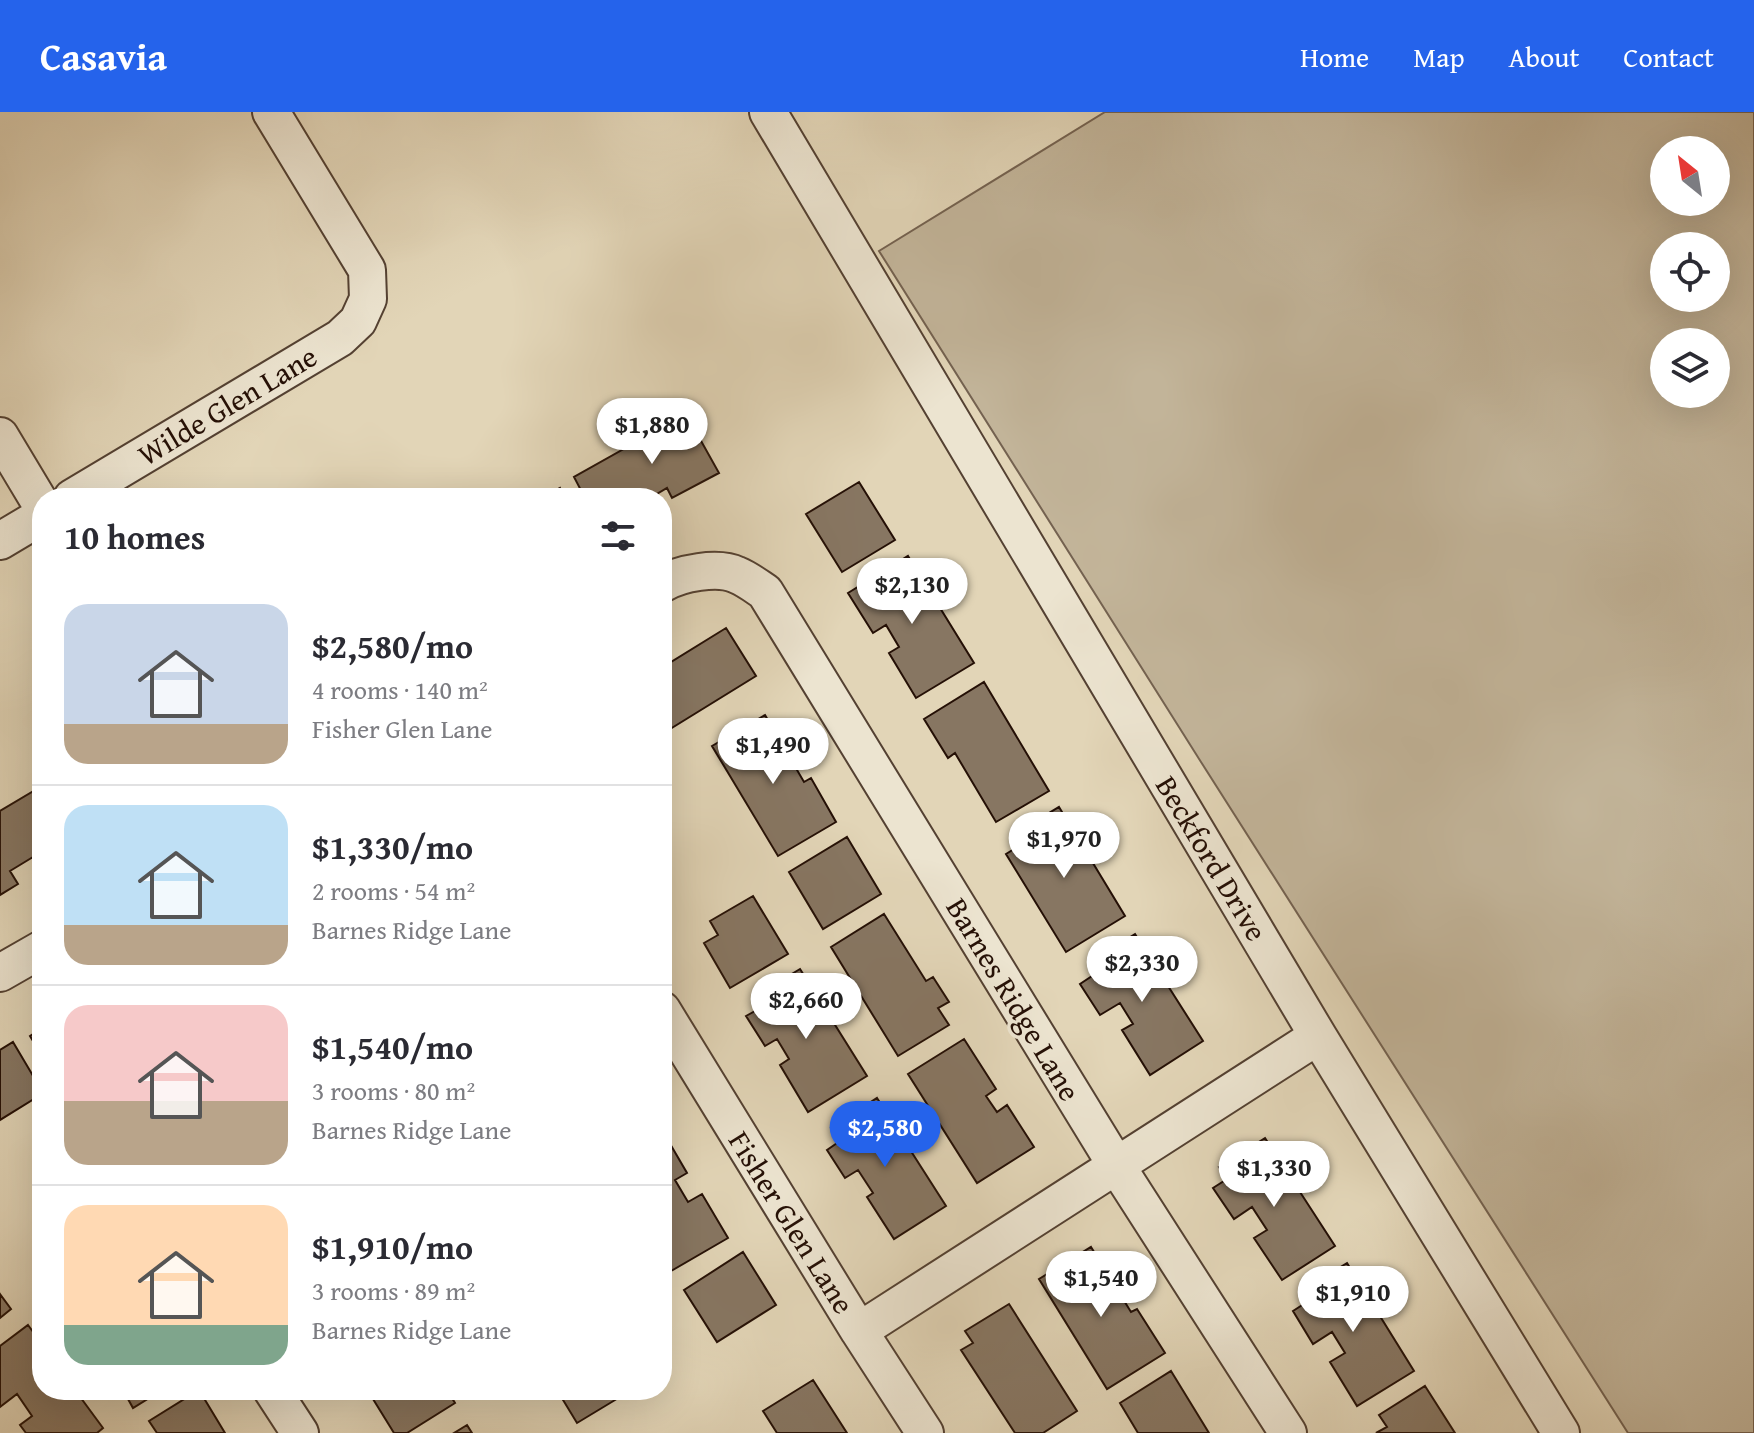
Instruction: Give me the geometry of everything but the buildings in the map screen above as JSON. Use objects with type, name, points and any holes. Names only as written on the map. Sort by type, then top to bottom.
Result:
[{"type":"street","name":"Wilde Glen Lane","points":[[89,488],[340,338],[358,321],[368,299],[367,270],[271,112]]},
{"type":"street","name":"Beckford Drive","points":[[768,112],[1318,1036],[1561,1433]]},
{"type":"street","points":[[0,436],[32,489]]},
{"type":"street","points":[[0,541],[32,522]]},
{"type":"street","name":"Barnes Ridge Lane","points":[[672,578],[704,571],[734,573],[765,592],[1116,1165],[1288,1433]]},
{"type":"street","points":[[0,973],[32,955]]},
{"type":"street","name":"Fisher Glen Lane","points":[[672,1026],[925,1433]]},
{"type":"street","points":[[859,1331],[1318,1036]]},
{"type":"street","points":[[279,1400],[300,1433]]},
{"type":"shaded area","points":[[1105,112],[1754,112],[1754,1433],[1628,1433],[879,251]]}]
